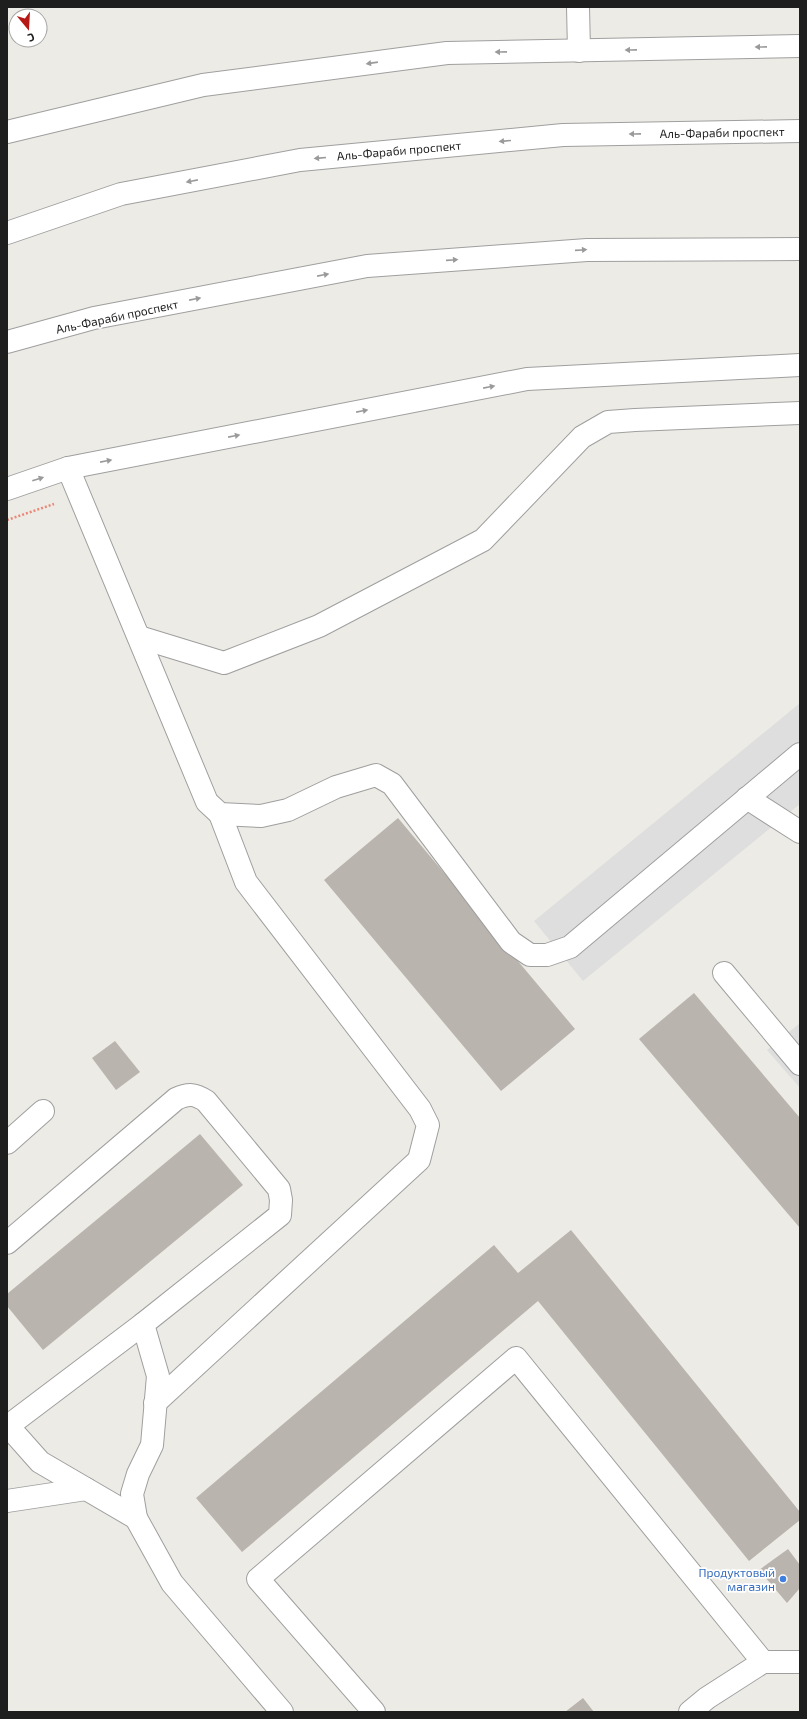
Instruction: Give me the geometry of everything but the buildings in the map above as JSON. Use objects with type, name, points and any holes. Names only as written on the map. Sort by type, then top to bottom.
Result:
[{"type":"street","points":[[578,7],[579,51]]},
{"type":"street","points":[[7,132],[203,85],[447,53],[800,46]]},
{"type":"street","name":"Аль-Фараби проспект","points":[[7,233],[120,194],[300,160],[564,135],[800,131]]},
{"type":"street","name":"Аль-Фараби проспект","points":[[7,342],[94,318],[367,266],[587,250],[800,249]]},
{"type":"street","points":[[7,489],[68,468],[527,379],[800,365]]},
{"type":"street","points":[[139,637],[224,663],[319,626],[483,540],[582,437],[608,422],[800,414]]},
{"type":"street","points":[[68,468],[207,802],[220,814],[246,882],[420,1109],[428,1125],[419,1160],[155,1403]]},
{"type":"street","points":[[220,814],[261,816],[288,810],[336,787],[376,775],[392,784],[511,942],[530,954],[547,955],[570,947],[800,754]]},
{"type":"street","points":[[747,798],[800,832]]},
{"type":"street","points":[[724,973],[800,1064]]},
{"type":"street","points":[[7,1243],[176,1098],[185,1095],[194,1094],[206,1100],[279,1189],[281,1200],[280,1215],[144,1324],[7,1425],[40,1462],[136,1518]]},
{"type":"street","points":[[7,1143],[43,1111]]},
{"type":"street","points":[[144,1324],[158,1376],[152,1445],[138,1474],[132,1494],[136,1518],[172,1583],[282,1712]]},
{"type":"street","points":[[374,1712],[258,1579],[516,1358],[763,1662]]},
{"type":"street","points":[[7,1501],[86,1489]]},
{"type":"street","points":[[690,1712],[712,1705],[763,1662],[800,1662]]},
{"type":"path","points":[[7,520],[80,495]]},
{"type":"shaded area","points":[[800,703],[800,804],[583,981],[534,921]]},
{"type":"shaded area","points":[[800,1023],[800,1088],[767,1050]]},
{"type":"place","name":"Продуктовый магазин","points":[[783,1579]]}]
